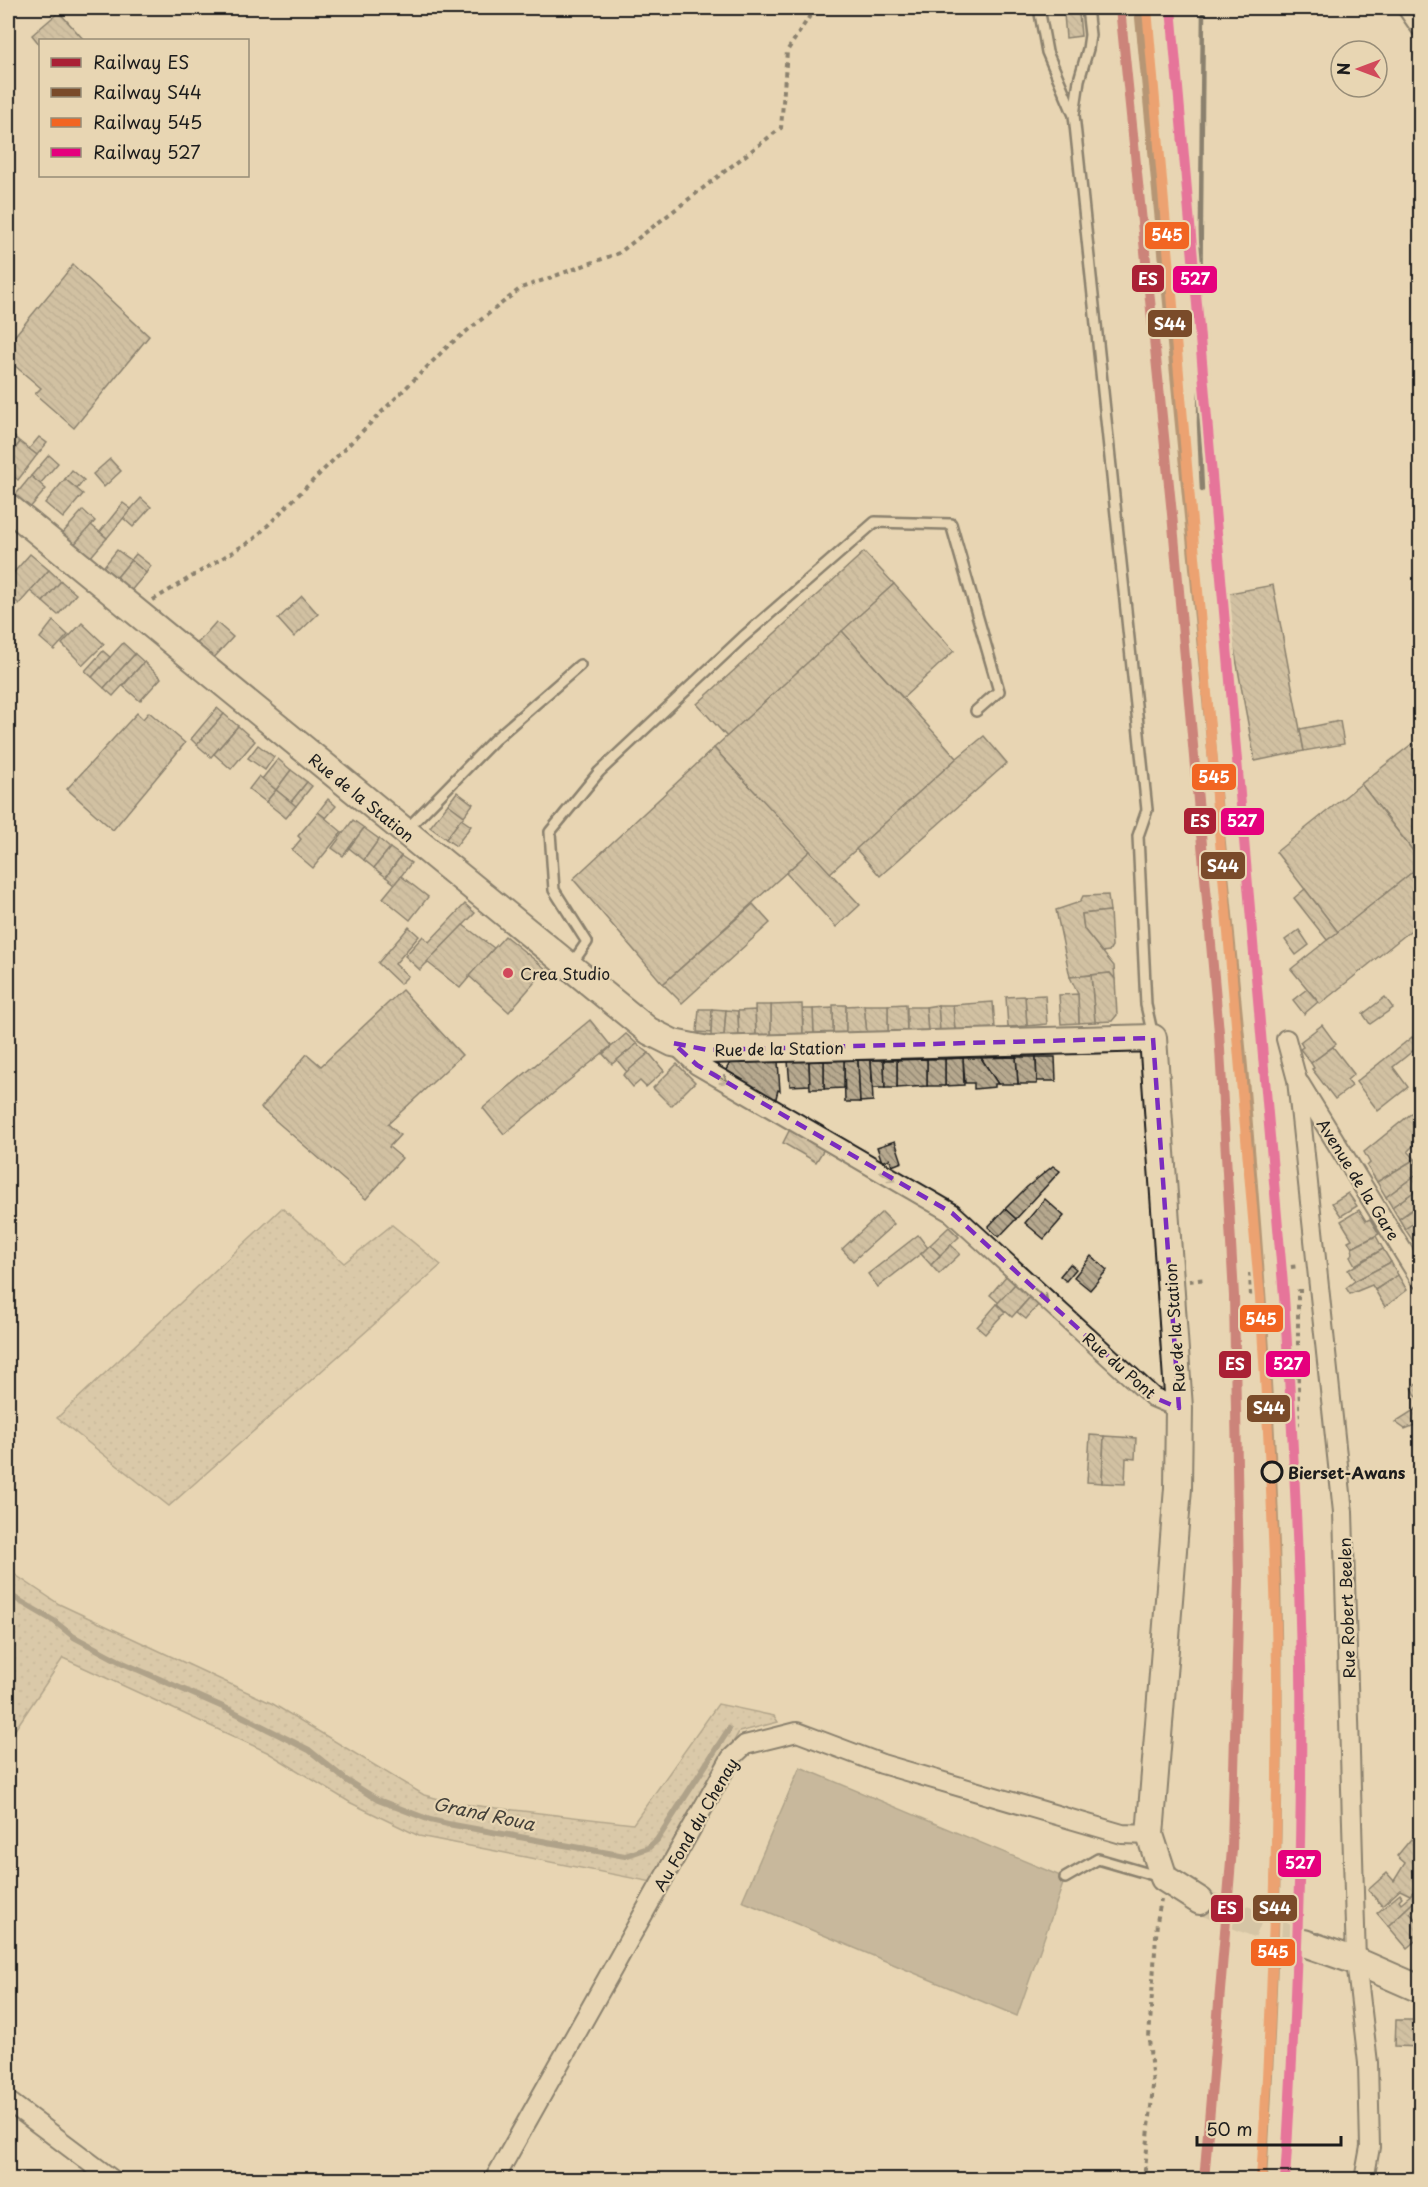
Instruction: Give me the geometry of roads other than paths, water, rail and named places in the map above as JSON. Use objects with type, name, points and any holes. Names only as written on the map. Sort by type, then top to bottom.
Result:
[{"type":"street","points":[[1407,8],[1420,27]]},
{"type":"street","name":"Rue de la Station","points":[[8,507],[649,1032],[674,1043],[708,1050],[1154,1038],[1179,1408]]},
{"type":"street","name":"Rue Robert Beelen","points":[[1286,1040],[1297,1080],[1343,1512],[1356,1961],[1368,2063],[1370,2147],[1364,2180]]},
{"type":"street","name":"Rue du Pont","points":[[674,1043],[698,1065],[952,1213],[1153,1397],[1179,1408]]},
{"type":"street","name":"Avenue de la Gare","points":[[1297,1080],[1420,1279]]},
{"type":"street","points":[[1179,1408],[1178,1488],[1150,1835],[1164,1878],[1200,1901]]},
{"type":"street","name":"Au Fond du Chenay","points":[[494,2180],[731,1758],[745,1745],[797,1732],[905,1771],[1122,1834],[1150,1835]]},
{"type":"street","points":[[1304,1943],[1356,1961],[1420,1989]]},
{"type":"street","points":[[8,2101],[112,2180]]},
{"type":"lane","points":[[1039,8],[1047,52],[1074,115]]},
{"type":"lane","points":[[1088,8],[1089,42],[1076,96],[1074,115],[1147,810],[1138,836],[1146,1005],[1154,1038]]},
{"type":"lane","points":[[569,966],[587,942],[554,890],[550,832],[599,772],[743,637],[875,522],[951,524],[999,690],[976,711]]},
{"type":"lane","points":[[404,831],[494,740],[580,665]]},
{"type":"lane","points":[[1065,1878],[1098,1860],[1164,1878]]},
{"type":"waterway","name":"Grand Roua","points":[[8,1594],[54,1621],[74,1637],[123,1663],[232,1711],[309,1750],[346,1780],[378,1800],[430,1820],[448,1824],[625,1856],[648,1848],[657,1840],[729,1729]]},
{"type":"tunnel","points":[[1200,1901],[1304,1943]]},
{"type":"railway","points":[[1202,490],[1199,423],[1203,8]]},
{"type":"rail line","name":"ES","points":[[1120,8],[1172,514],[1219,1032],[1234,1296],[1239,1579],[1232,1849],[1204,2180]]},
{"type":"rail line","name":"S44","points":[[1139,8],[1243,1067],[1267,1385],[1274,1512],[1278,1726],[1273,1953],[1262,2180]]},
{"type":"rail line","name":"527","points":[[1171,8],[1284,1296],[1297,1528],[1301,1731],[1300,1859],[1285,2180]]},
{"type":"rail line","name":"545","points":[[1147,9],[1260,1298],[1273,1529],[1277,1732],[1276,1860],[1261,2179]]},
{"type":"place","name":"Crea Studio","points":[[508,973]]},
{"type":"place","name":"Bierset-Awans","points":[[1272,1472]]}]
